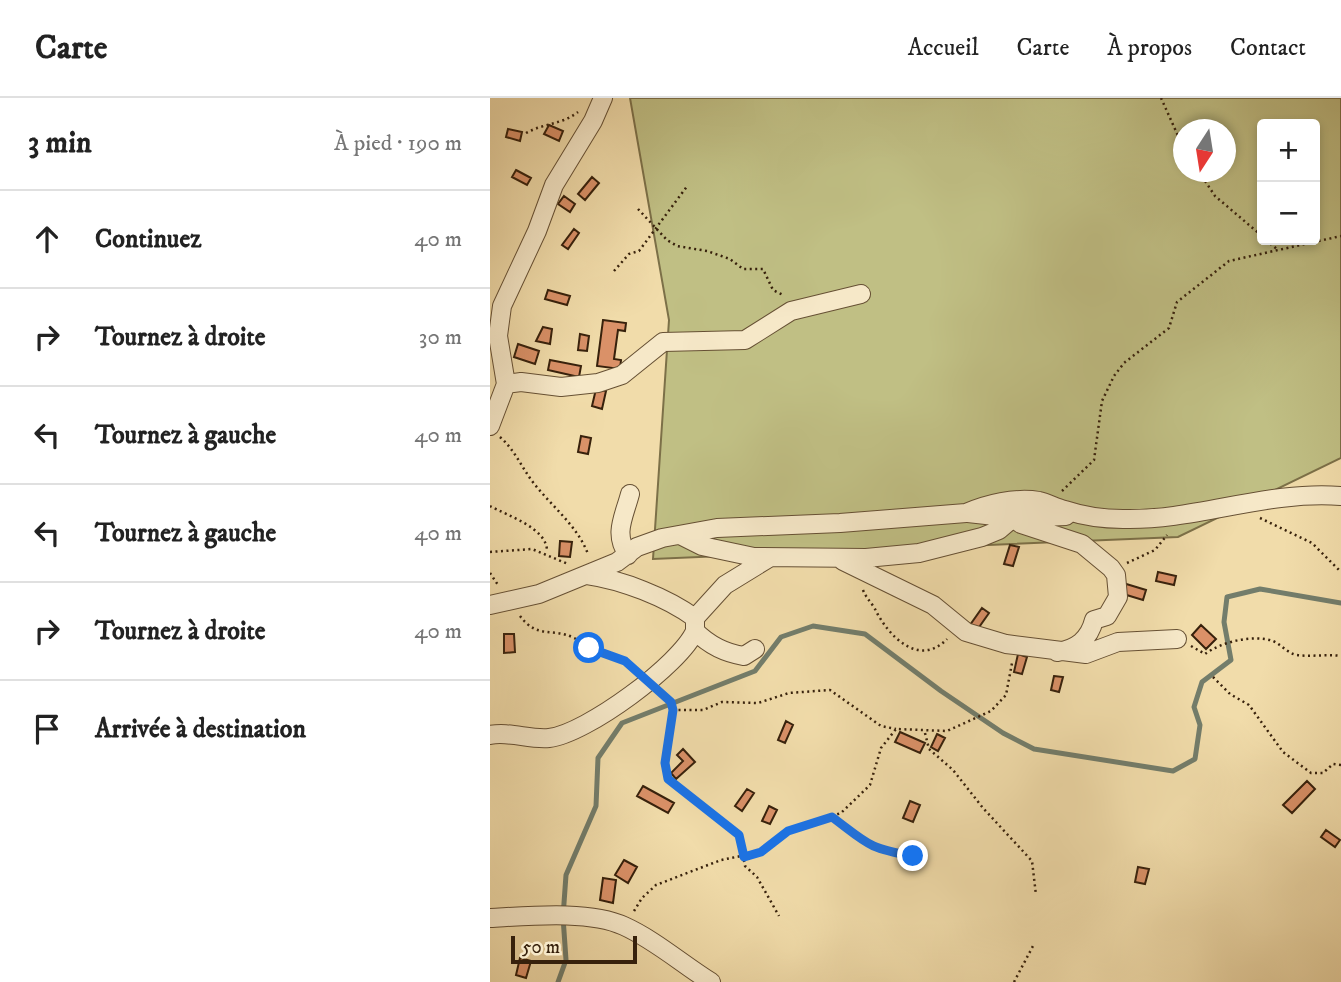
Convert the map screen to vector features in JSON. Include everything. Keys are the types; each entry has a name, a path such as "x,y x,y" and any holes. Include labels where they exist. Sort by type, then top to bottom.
{"street":[{"path":"495,431 506,384 494,335 502,306 537,231 554,185 593,121 603,98"},
{"path":"506,384 521,382 561,387 598,383 622,375 663,342 745,340 791,311 861,294"},
{"path":"628,555 619,542 619,532 630,494"},
{"path":"490,605 509,603 591,572 628,555 646,543 717,528 840,523 966,513 1013,518 1125,519 1312,494 1341,496"},
{"path":"966,513 1001,503 1040,501 1094,517"},
{"path":"680,535 702,546 754,557 775,555 866,558 919,553 965,539 982,537 999,530 1013,518"},
{"path":"1013,518 1021,524 1082,544 1116,575 1118,597 1107,616 1094,621 1091,632 1073,650 1056,652"},
{"path":"490,735 551,738 617,707 680,654 695,625 725,585 775,555"},
{"path":"833,557 933,605 966,632 1015,646 1086,654 1118,642 1177,639"},
{"path":"591,572 616,579 676,604 705,641 729,654 744,656 755,649"},
{"path":"490,918 563,917 624,926 711,982"}],"path":[{"path":"1161,98 1173,125"},
{"path":"526,133 548,123 564,122 581,107"},
{"path":"1206,182 1215,196 1257,232"},
{"path":"614,271 629,254 639,251 647,235 656,229 688,185"},
{"path":"638,209 656,229 677,246 707,251 730,259 743,269 763,269 773,290 783,294 791,311"},
{"path":"1040,501 1068,487 1094,460 1102,401 1114,376 1124,363 1169,327 1177,302 1228,261 1341,236"},
{"path":"1272,245 1278,250"},
{"path":"495,431 510,446 534,484 582,538 591,572"},
{"path":"490,506 539,532 547,544 547,553"},
{"path":"1233,506 1312,543 1341,572"},
{"path":"1111,568 1155,550 1172,523 1171,514"},
{"path":"490,552 516,548 547,553 591,572"},
{"path":"859,568 859,581 866,599 873,605 882,626 906,646 923,652 933,651 946,641 955,624"},
{"path":"509,603 527,626 541,632 572,636 589,648 625,661 671,702 673,710 665,763 668,779 739,835 746,866 757,877 779,915"},
{"path":"1177,639 1205,654 1222,642 1239,643 1252,638 1273,642 1290,654 1341,656"},
{"path":"673,710 703,710 722,702 758,703 789,693 820,689 830,690 881,726 924,732 947,731 991,711 1006,695 1015,646"},
{"path":"1213,677 1230,694 1249,705 1283,752 1303,769 1311,773 1323,773 1333,764 1341,765"},
{"path":"624,926 642,898 656,886 721,860 761,852 788,831 841,813 870,785 881,748 896,729"},
{"path":"924,732 929,749 953,770 1032,862 1036,895"},
{"path":"832,817 849,833 875,849 913,856"},
{"path":"1014,982 1032,946"}],"shaded area":[{"path":"630,98 1341,98 1341,458 1178,537 653,559 669,320"}],"building":[{"path":"549,125 563,131 559,141 544,134"},
{"path":"508,129 522,132 520,141 506,137"},
{"path":"516,170 531,178 527,185 512,177"},
{"path":"592,177 599,183 585,200 578,194"},
{"path":"564,196 575,204 570,212 558,204"},
{"path":"574,229 579,233 568,249 562,245"},
{"path":"548,290 570,296 567,305 545,299"},
{"path":"603,320 626,323 625,331 618,330 614,359 621,360 620,369 597,366"},
{"path":"543,327 552,329 550,344 536,341"},
{"path":"580,334 589,336 587,351 578,350"},
{"path":"518,344 539,351 535,364 514,357"},
{"path":"550,360 581,366 579,377 548,370"},
{"path":"596,389 606,391 602,409 592,406"},
{"path":"581,436 591,438 588,454 578,452"},
{"path":"560,541 572,542 570,557 559,556"},
{"path":"1010,545 1019,547 1013,566 1004,564"},
{"path":"1158,572 1176,576 1174,585 1156,581"},
{"path":"1123,583 1146,590 1143,600 1120,593"},
{"path":"982,608 989,613 977,630 970,625"},
{"path":"1201,625 1216,639 1206,649 1192,635"},
{"path":"504,634 514,634 515,652 504,653"},
{"path":"1018,654 1027,657 1022,674 1014,672"},
{"path":"1054,676 1063,677 1059,692 1051,690"},
{"path":"786,721 793,725 785,743 778,740"},
{"path":"900,732 925,743 920,753 895,742"},
{"path":"937,734 945,738 938,751 931,747"},
{"path":"683,749 695,762 676,779 671,773 683,761 677,755"},
{"path":"1307,781 1315,789 1292,813 1283,805"},
{"path":"643,786 674,803 668,813 637,796"},
{"path":"747,789 754,793 742,811 735,806"},
{"path":"910,801 920,805 913,822 903,818"},
{"path":"769,806 777,810 770,824 762,821"},
{"path":"1326,830 1340,840 1335,847 1321,837"},
{"path":"624,860 637,867 628,883 615,875"},
{"path":"1138,867 1149,869 1145,884 1135,882"},
{"path":"603,878 616,880 613,903 600,900"},
{"path":"520,958 531,961 526,978 516,975"}],"waterway":[{"path":"558,982 566,960 563,917 566,875 596,806 598,758 622,723 755,671 781,637 813,626 865,634 941,691 1003,733 1034,749 1173,771 1195,759 1200,725 1194,707 1202,682 1231,660 1224,622 1227,597 1260,589 1341,603"}],"route":[{"path":"589,648 625,661 671,702 673,710 665,763 668,779 739,835 744,857 761,852 788,831 832,817 849,833 875,849 913,856"}]}
